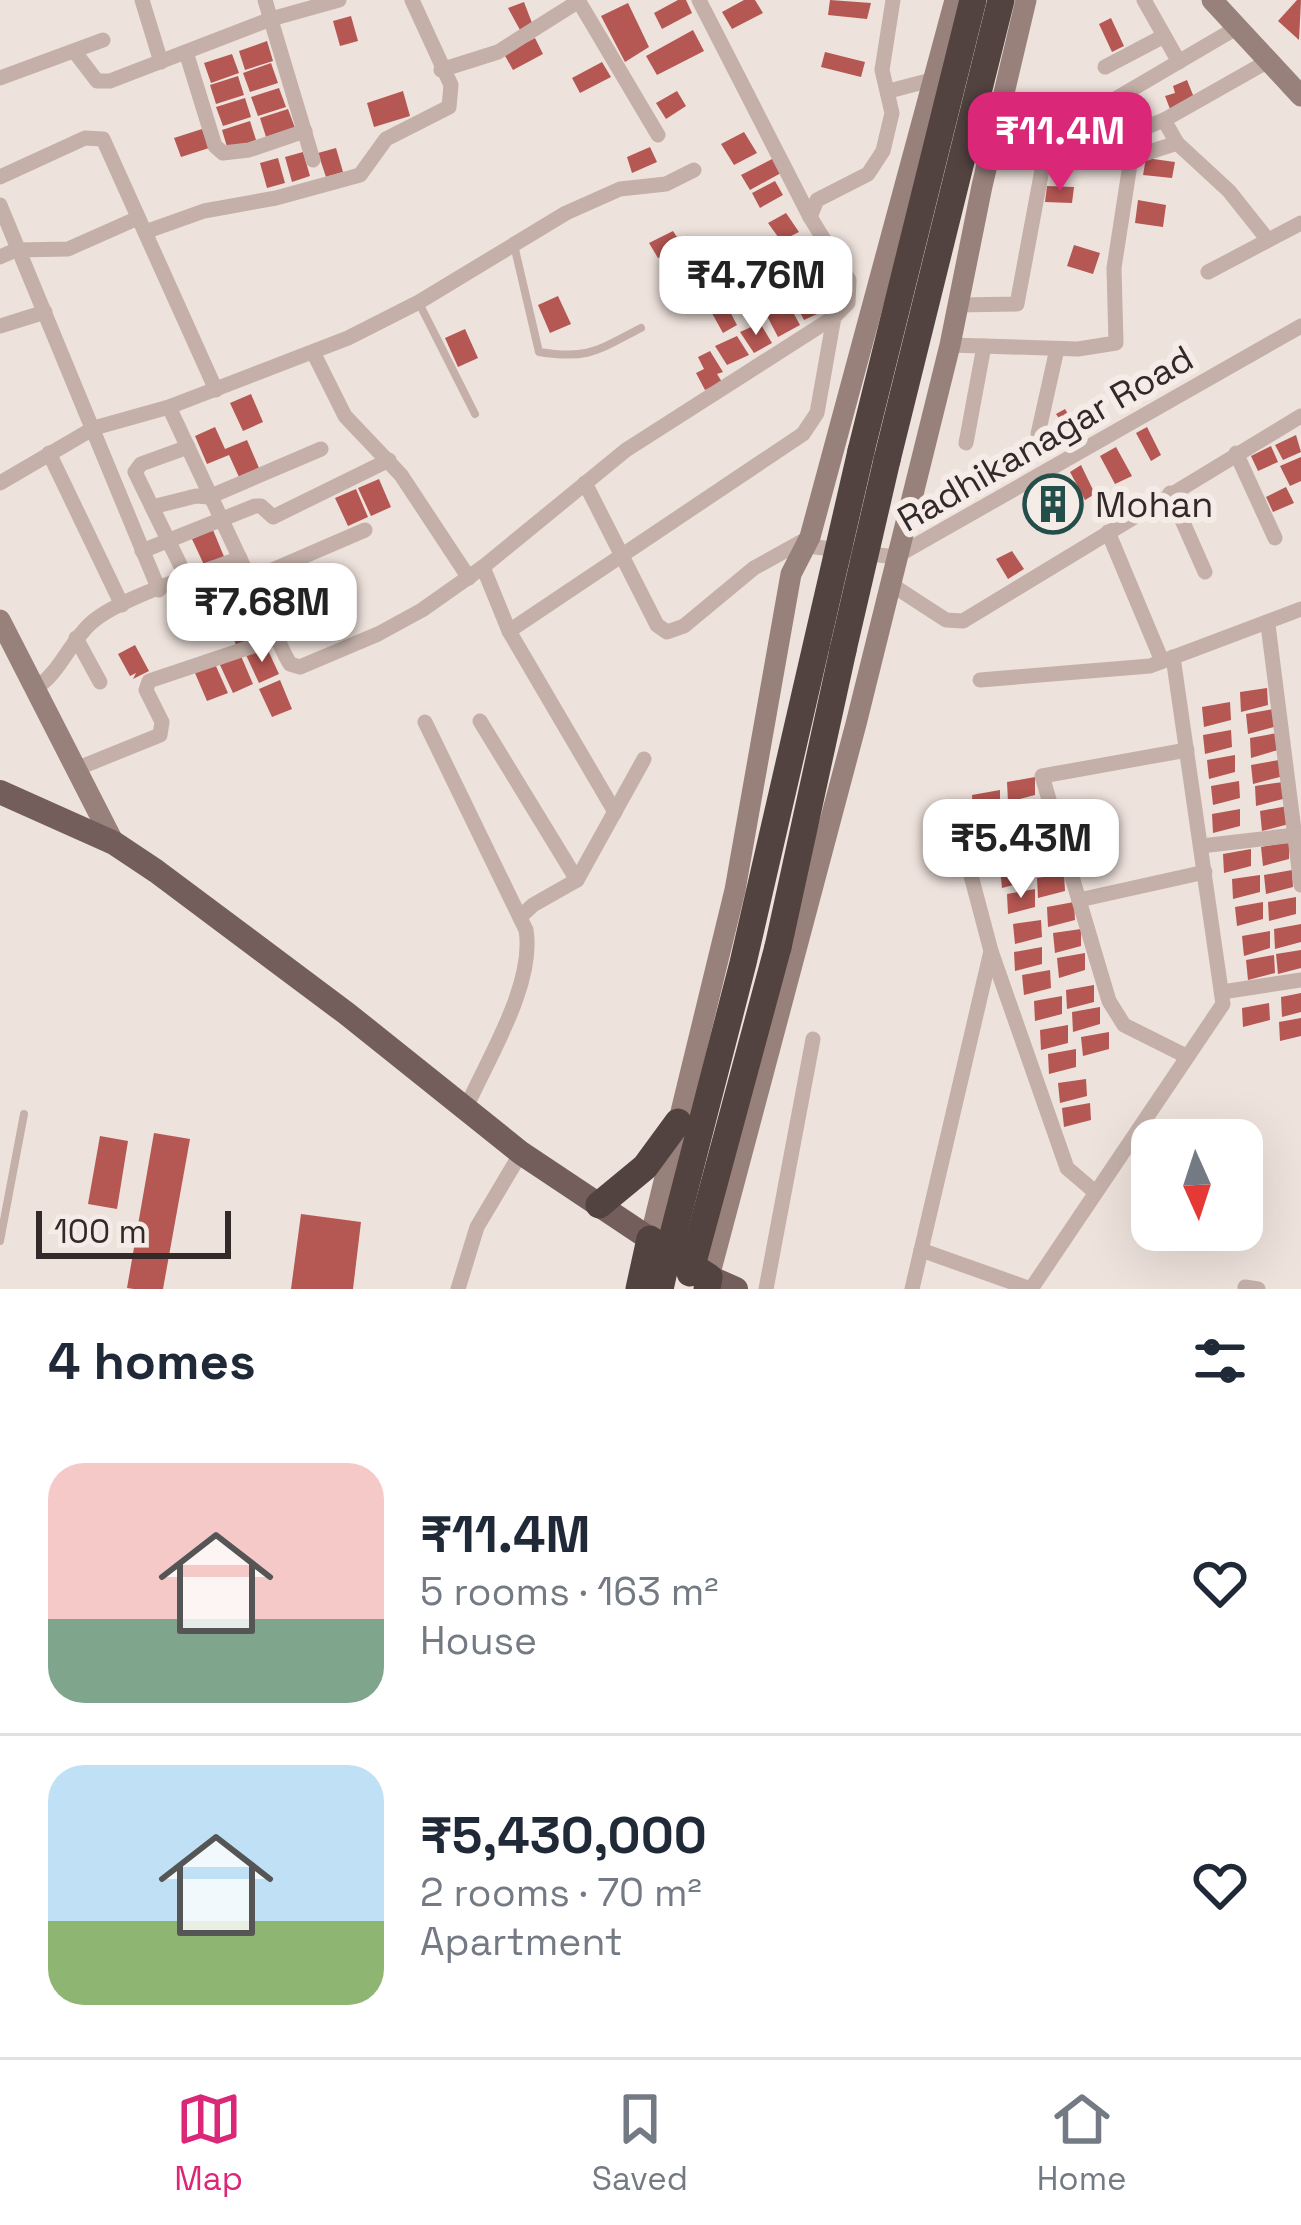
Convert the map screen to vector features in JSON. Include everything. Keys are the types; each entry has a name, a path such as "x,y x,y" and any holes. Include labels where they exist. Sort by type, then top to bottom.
{"highway":[{"path":"660,1289 749,941 861,451 973,0"},
{"path":"639,1289 650,1239 701,1285 882,481 1001,0"},
{"path":"599,1205 645,1168 677,1122"}],"main road":[{"path":"0,792 114,843 243,934 521,1153 650,1239 735,890 791,574 809,541 955,0"},
{"path":"736,1289 701,1285 856,724 950,345 1026,0"},
{"path":"1212,0 1301,96"},
{"path":"0,620 114,843"}],"street":[{"path":"142,0 161,62"},
{"path":"265,0 314,160"},
{"path":"74,51 101,82 271,19 339,0"},
{"path":"8,253 68,249 142,225 361,175 386,139 449,106 451,86 412,0"},
{"path":"441,70 498,52 578,0 658,135"},
{"path":"170,407 208,497 290,664 309,664 393,626 476,572 626,450 834,317 848,303 849,280 810,217 699,0"},
{"path":"810,217 824,195 855,182 878,163 892,113 883,58 892,0"},
{"path":"1144,0 1179,62"},
{"path":"1062,118 1117,98 1238,27"},
{"path":"1105,67 1165,36"},
{"path":"0,78 103,40"},
{"path":"185,52 215,146 223,153 249,150 305,131"},
{"path":"991,146 1024,159 1044,159 1112,141 1164,120 1270,60"},
{"path":"889,91 935,79"},
{"path":"1164,120 1177,143 1229,191 1268,240"},
{"path":"0,177 86,138 100,137 217,390"},
{"path":"1112,141 1131,158"},
{"path":"1131,158 1177,143"},
{"path":"950,345 1057,349 1116,344 1114,268 1131,158"},
{"path":"957,305 1017,304 1044,159"},
{"path":"0,483 94,428 217,390 313,352 418,302 566,213 620,189 665,184 694,170"},
{"path":"0,205 8,253 45,313 159,590"},
{"path":"1208,272 1301,223"},
{"path":"0,326 45,313"},
{"path":"508,632 803,434 817,412 834,317"},
{"name":"Radhikanagar Road","path":"809,541 895,557 1301,326"},
{"path":"966,443 984,346"},
{"path":"1038,434 1057,349"},
{"path":"313,352 345,416 388,460 476,572 615,812"},
{"path":"889,583 946,620 963,621 1297,418 1301,438"},
{"path":"187,579 136,468 188,447"},
{"path":"152,507 208,497 321,449"},
{"path":"49,453 122,605"},
{"path":"1236,453 1275,538"},
{"path":"142,551 255,506 273,518 388,460"},
{"path":"586,483 658,625 667,632 674,632 754,568 809,541"},
{"path":"1170,494 1205,572"},
{"path":"249,580 365,530"},
{"path":"921,1250 1031,1289 1223,1004 1187,750 1168,659 1108,532"},
{"path":"36,688 58,669 94,619 241,558"},
{"path":"980,680 1066,675 1168,659 1301,609"},
{"path":"1268,625 1301,885"},
{"path":"76,638 100,682"},
{"path":"76,769 160,735 162,722 146,690 149,681 278,638"},
{"path":"480,721 577,880"},
{"path":"424,722 520,917 530,951 466,1108"},
{"path":"1281,731 1301,723"},
{"path":"1186,1056 1124,1025 1109,1001 1042,776 1187,750"},
{"path":"520,917 577,880 644,759"},
{"path":"1201,846 1294,835"},
{"path":"965,853 991,951 1067,1168 1095,1192"},
{"path":"1079,900 1204,872"},
{"path":"912,1289 991,951"},
{"path":"1222,992 1301,980"},
{"path":"766,1289 813,1039"},
{"path":"458,1289 477,1227 521,1153"}],"lane":[{"path":"514,245 539,352 579,357 641,328"},
{"path":"418,302 475,414"},
{"path":"0,1241 25,1114"}],"building":[{"path":"686,0 692,13 662,29 654,13"},
{"path":"744,0 755,0 763,13 732,29 722,12"},
{"path":"830,0 871,3 867,19 828,15"},
{"path":"1301,0 1299,40 1278,21"},
{"path":"524,2 532,23 520,30 508,8"},
{"path":"628,3 649,47 625,62 601,16"},
{"path":"351,16 358,41 340,46 333,21"},
{"path":"1111,18 1124,46 1112,52 1099,24"},
{"path":"693,30 704,51 657,75 646,56"},
{"path":"535,38 543,54 513,70 504,54"},
{"path":"267,41 273,61 245,70 239,51"},
{"path":"825,52 865,62 861,77 821,67"},
{"path":"232,54 239,73 211,83 204,63"},
{"path":"602,62 611,77 580,93 572,78"},
{"path":"271,63 278,83 250,92 243,73"},
{"path":"238,76 244,95 216,104 210,85"},
{"path":"1187,80 1195,100 1170,109 1165,96"},
{"path":"279,88 286,107 258,116 251,97"},
{"path":"403,91 410,116 374,127 367,103"},
{"path":"677,91 686,106 666,119 656,103"},
{"path":"245,98 251,117 223,126 216,107"},
{"path":"1137,99 1146,120 1128,127 1120,106"},
{"path":"288,109 295,128 266,137 260,118"},
{"path":"250,121 256,140 228,150 222,130"},
{"path":"202,129 209,148 181,157 174,138"},
{"path":"744,132 757,153 734,165 721,144"},
{"path":"650,147 657,162 632,173 627,157"},
{"path":"336,148 343,172 326,177 318,153"},
{"path":"303,152 310,176 292,182 285,157"},
{"path":"278,158 285,183 267,188 260,163"},
{"path":"774,158 781,173 750,190 741,175"},
{"path":"1146,158 1175,162 1172,178 1143,175"},
{"path":"775,181 783,195 760,208 752,193"},
{"path":"1047,186 1074,187 1072,203 1045,202"},
{"path":"1138,200 1166,205 1163,227 1135,223"},
{"path":"786,213 799,232 781,241 768,223"},
{"path":"673,231 682,245 658,258 649,243"},
{"path":"803,240 813,259 782,276 772,257"},
{"path":"1074,245 1100,253 1093,274 1067,266"},
{"path":"823,266 828,276 792,294 786,284"},
{"path":"830,278 835,288 800,306 795,297"},
{"path":"718,289 737,325 723,333 703,297"},
{"path":"838,293 843,302 804,320 799,310"},
{"path":"558,296 571,324 550,333 538,305"},
{"path":"789,305 800,325 778,337 767,316"},
{"path":"760,323 772,343 754,353 740,332"},
{"path":"465,329 478,358 458,367 445,338"},
{"path":"737,336 749,355 727,365 715,346"},
{"path":"710,351 723,372 717,374 722,382 705,390 696,373 704,369 698,357"},
{"path":"251,394 263,422 243,431 230,403"},
{"path":"1065,409 1075,426 1083,422 1088,431 1073,439 1056,414"},
{"path":"215,427 225,449 247,440 259,468 239,477 229,455 207,464 195,436"},
{"path":"1147,427 1161,455 1151,461 1136,433"},
{"path":"1296,435 1301,452 1283,460 1275,445"},
{"path":"1271,446 1278,462 1258,471 1251,456"},
{"path":"1116,447 1132,476 1115,484 1100,456"},
{"path":"1301,457 1301,481 1290,486 1280,466"},
{"path":"1081,465 1095,494 1085,500 1070,472"},
{"path":"379,479 391,507 371,516 358,488"},
{"name":"Mohan","path":"1052,486 1071,513 1054,523 1037,495"},
{"path":"1286,487 1294,503 1273,512 1266,497"},
{"path":"356,489 368,517 348,526 335,498"},
{"path":"213,530 225,559 205,567 192,539"},
{"path":"1012,551 1024,569 1008,579 996,559"},
{"path":"246,604 260,638 237,647 223,614"},
{"path":"135,645 149,671 133,679 136,673 130,676 118,654"},
{"path":"266,646 279,674 259,683 246,655"},
{"path":"241,656 253,684 233,693 220,665"},
{"path":"215,664 228,693 207,701 195,673"},
{"path":"280,680 292,709 272,717 259,689"},
{"path":"1267,688 1268,705 1241,712 1240,692"},
{"path":"1230,702 1231,720 1204,727 1202,707"},
{"path":"1274,709 1274,727 1248,734 1246,714"},
{"path":"1231,730 1232,747 1205,754 1203,735"},
{"path":"1277,733 1278,750 1251,758 1250,738"},
{"path":"1235,755 1235,772 1209,779 1207,760"},
{"path":"1279,760 1280,777 1253,784 1251,765"},
{"path":"1035,777 1035,795 1008,802 1007,782"},
{"path":"1239,781 1240,798 1213,805 1211,786"},
{"path":"1283,782 1283,799 1256,806 1255,786"},
{"path":"1000,790 1000,807 973,815 972,795"},
{"path":"1044,800 1044,818 1017,825 1016,805"},
{"path":"1288,806 1289,824 1262,831 1260,811"},
{"path":"1240,809 1240,826 1213,833 1212,814"},
{"path":"1009,817 1009,834 982,842 981,822"},
{"path":"1049,827 1051,845 1031,851 1029,831"},
{"path":"1018,841 1018,859 991,866 990,846"},
{"path":"1289,842 1289,859 1263,866 1261,847"},
{"path":"1251,849 1251,866 1224,873 1223,854"},
{"path":"1059,851 1059,868 1032,876 1031,856"},
{"path":"1028,864 1029,881 1002,888 1000,869"},
{"path":"1292,870 1293,887 1266,894 1264,875"},
{"path":"1064,874 1065,891 1038,898 1037,878"},
{"path":"1260,875 1260,892 1233,899 1232,879"},
{"path":"1035,889 1035,907 1008,914 1007,894"},
{"path":"1296,897 1296,914 1269,921 1268,902"},
{"path":"1074,902 1075,920 1048,927 1047,907"},
{"path":"1263,902 1263,919 1237,926 1235,907"},
{"path":"1041,920 1042,937 1015,944 1013,924"},
{"path":"1301,924 1301,942 1275,949 1274,929"},
{"path":"1081,929 1081,946 1055,953 1053,933"},
{"path":"1270,931 1270,948 1244,956 1242,936"},
{"path":"1042,947 1042,964 1015,971 1014,952"},
{"path":"1301,950 1301,968 1278,974 1276,954"},
{"path":"1085,953 1085,970 1059,978 1057,958"},
{"path":"1274,955 1275,973 1248,980 1246,960"},
{"path":"1050,970 1051,988 1024,995 1022,975"},
{"path":"1094,985 1094,1002 1067,1009 1066,990"},
{"path":"1301,993 1301,1012 1282,1017 1281,997"},
{"path":"1062,996 1062,1014 1035,1021 1034,1001"},
{"path":"1269,1003 1270,1020 1243,1027 1242,1008"},
{"path":"1100,1007 1100,1024 1073,1032 1072,1012"},
{"path":"1301,1018 1301,1036 1280,1041 1279,1022"},
{"path":"1068,1025 1068,1043 1041,1050 1040,1030"},
{"path":"1109,1032 1109,1049 1083,1056 1081,1037"},
{"path":"1076,1049 1076,1067 1049,1074 1048,1054"},
{"path":"1086,1079 1087,1096 1060,1103 1058,1083"},
{"path":"1090,1103 1091,1120 1064,1127 1062,1108"},
{"path":"154,1133 190,1139 163,1289 127,1288"},
{"path":"100,1136 128,1141 117,1209 88,1204"},
{"path":"301,1214 361,1222 353,1289 291,1289"}],"place":[{"name":"Mohan","path":"1053,504"}]}
